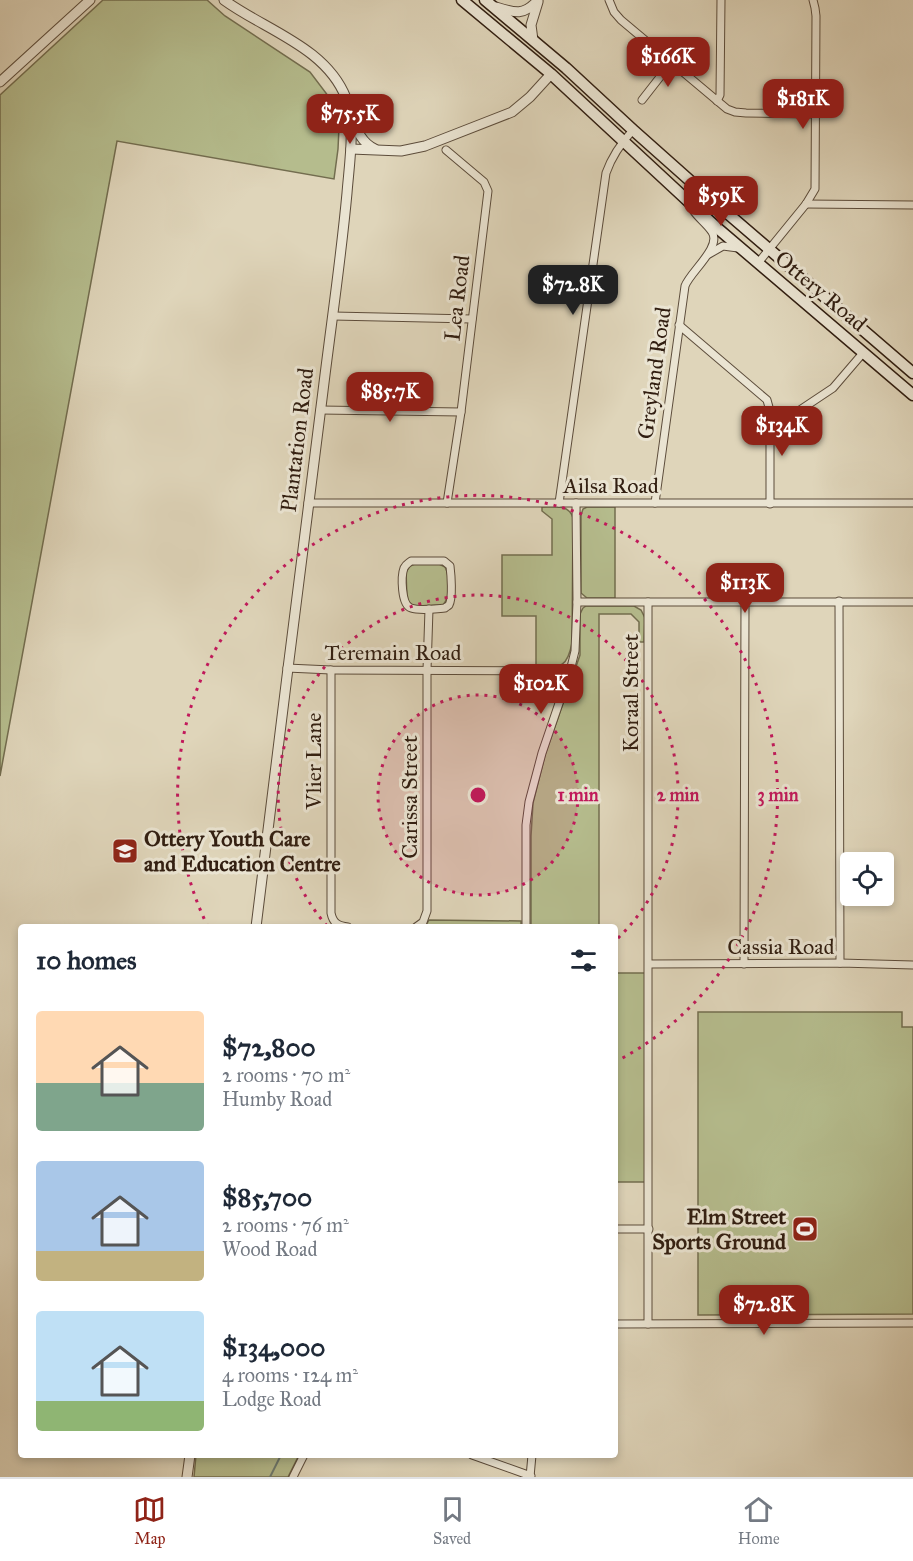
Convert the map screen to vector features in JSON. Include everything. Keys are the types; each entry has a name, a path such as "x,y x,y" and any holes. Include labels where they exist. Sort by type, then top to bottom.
{"main road":[{"name":"Ottery Road","path":"462,0 551,74 741,249 913,395"},
{"name":"Ottery Road","path":"489,3 913,373"}],"street":[{"path":"0,82 90,0"},
{"name":"Plantation Road","path":"224,0 300,46 317,60 337,81 350,109 351,149 344,228 256,924"},
{"name":"Plantation Road","path":"231,0 240,9"},
{"path":"489,3 516,12 525,11 539,0"},
{"path":"533,40 531,25 539,0"},
{"path":"609,0 614,12 621,20 727,109 735,112 815,114"},
{"path":"717,101 720,95 721,0"},
{"path":"758,263 806,204 814,189 816,16 813,0"},
{"path":"642,100 671,61"},
{"path":"351,149 401,151 425,146 504,116 520,107 551,74"},
{"path":"350,109 361,137 371,147 381,150"},
{"path":"559,503 606,172 623,141 633,130"},
{"name":"Lea Road","path":"446,150 484,182 488,191 461,412 447,503"},
{"path":"686,199 697,217 714,236 714,242 707,256"},
{"path":"806,204 913,205"},
{"path":"707,256 723,246 741,249"},
{"name":"Greyland Road","path":"656,503 686,283 707,256"},
{"path":"333,316 472,319"},
{"path":"679,325 763,397 768,404 770,411 770,504"},
{"path":"770,411 794,412 812,402 833,388 863,353"},
{"path":"320,410 461,412"},
{"name":"Ailsa Road","path":"308,503 913,503"},
{"path":"526,924 526,825 529,802 542,753 570,671 576,644 576,503"},
{"path":"411,561 442,561 450,566 449,604 445,608 429,609 411,609 405,604 404,571 406,565 411,561"},
{"path":"744,964 745,601"},
{"path":"839,601 840,963"},
{"path":"577,602 913,602"},
{"name":"Koraal Street","path":"648,602 648,1324"},
{"name":"Carissa Street","path":"420,924 427,911 429,609"},
{"name":"Teremain Road","path":"287,668 570,671"},
{"name":"Vlier Lane","path":"331,670 330,904 336,924"},
{"name":"Cassia Road","path":"649,964 913,965"},
{"path":"618,1228 649,1229"},
{"path":"618,1324 913,1323"},
{"path":"187,1477 189,1458"},
{"path":"293,1477 302,1458"},
{"path":"480,1458 531,1476 532,1458"}],"green space":[{"path":"103,0 207,0 225,16 310,72 329,97 339,127 338,149 334,179 117,141 0,776 0,95"},
{"path":"542,507 565,508 573,518 572,643 565,662 551,667 536,667 536,616 502,616 502,555 552,555 552,519 542,511"},
{"path":"615,507 615,598 587,598 581,593 581,515 583,509"},
{"path":"439,564 445,567 449,586 443,605 411,605 407,599 406,572 410,566"},
{"path":"586,606 634,606 641,610 645,618 644,642 639,642 639,622 631,614 599,614 599,924 531,924 533,803 545,755 580,655 580,614"},
{"path":"429,920 521,921 521,924 427,924"},
{"path":"618,973 645,973 645,1182 618,1182"},
{"name":"Elm Street Sports Ground","path":"698,1012 902,1012 902,1027 913,1027 913,1314 698,1315"},
{"path":"196,1458 298,1458 288,1477 194,1477"}],"waterway":[{"path":"270,1477 280,1458"}],"place":[{"name":"Ottery Youth Care and Education Centre","path":"125,851"},
{"name":"Elm Street Sports Ground","path":"805,1229"}]}
